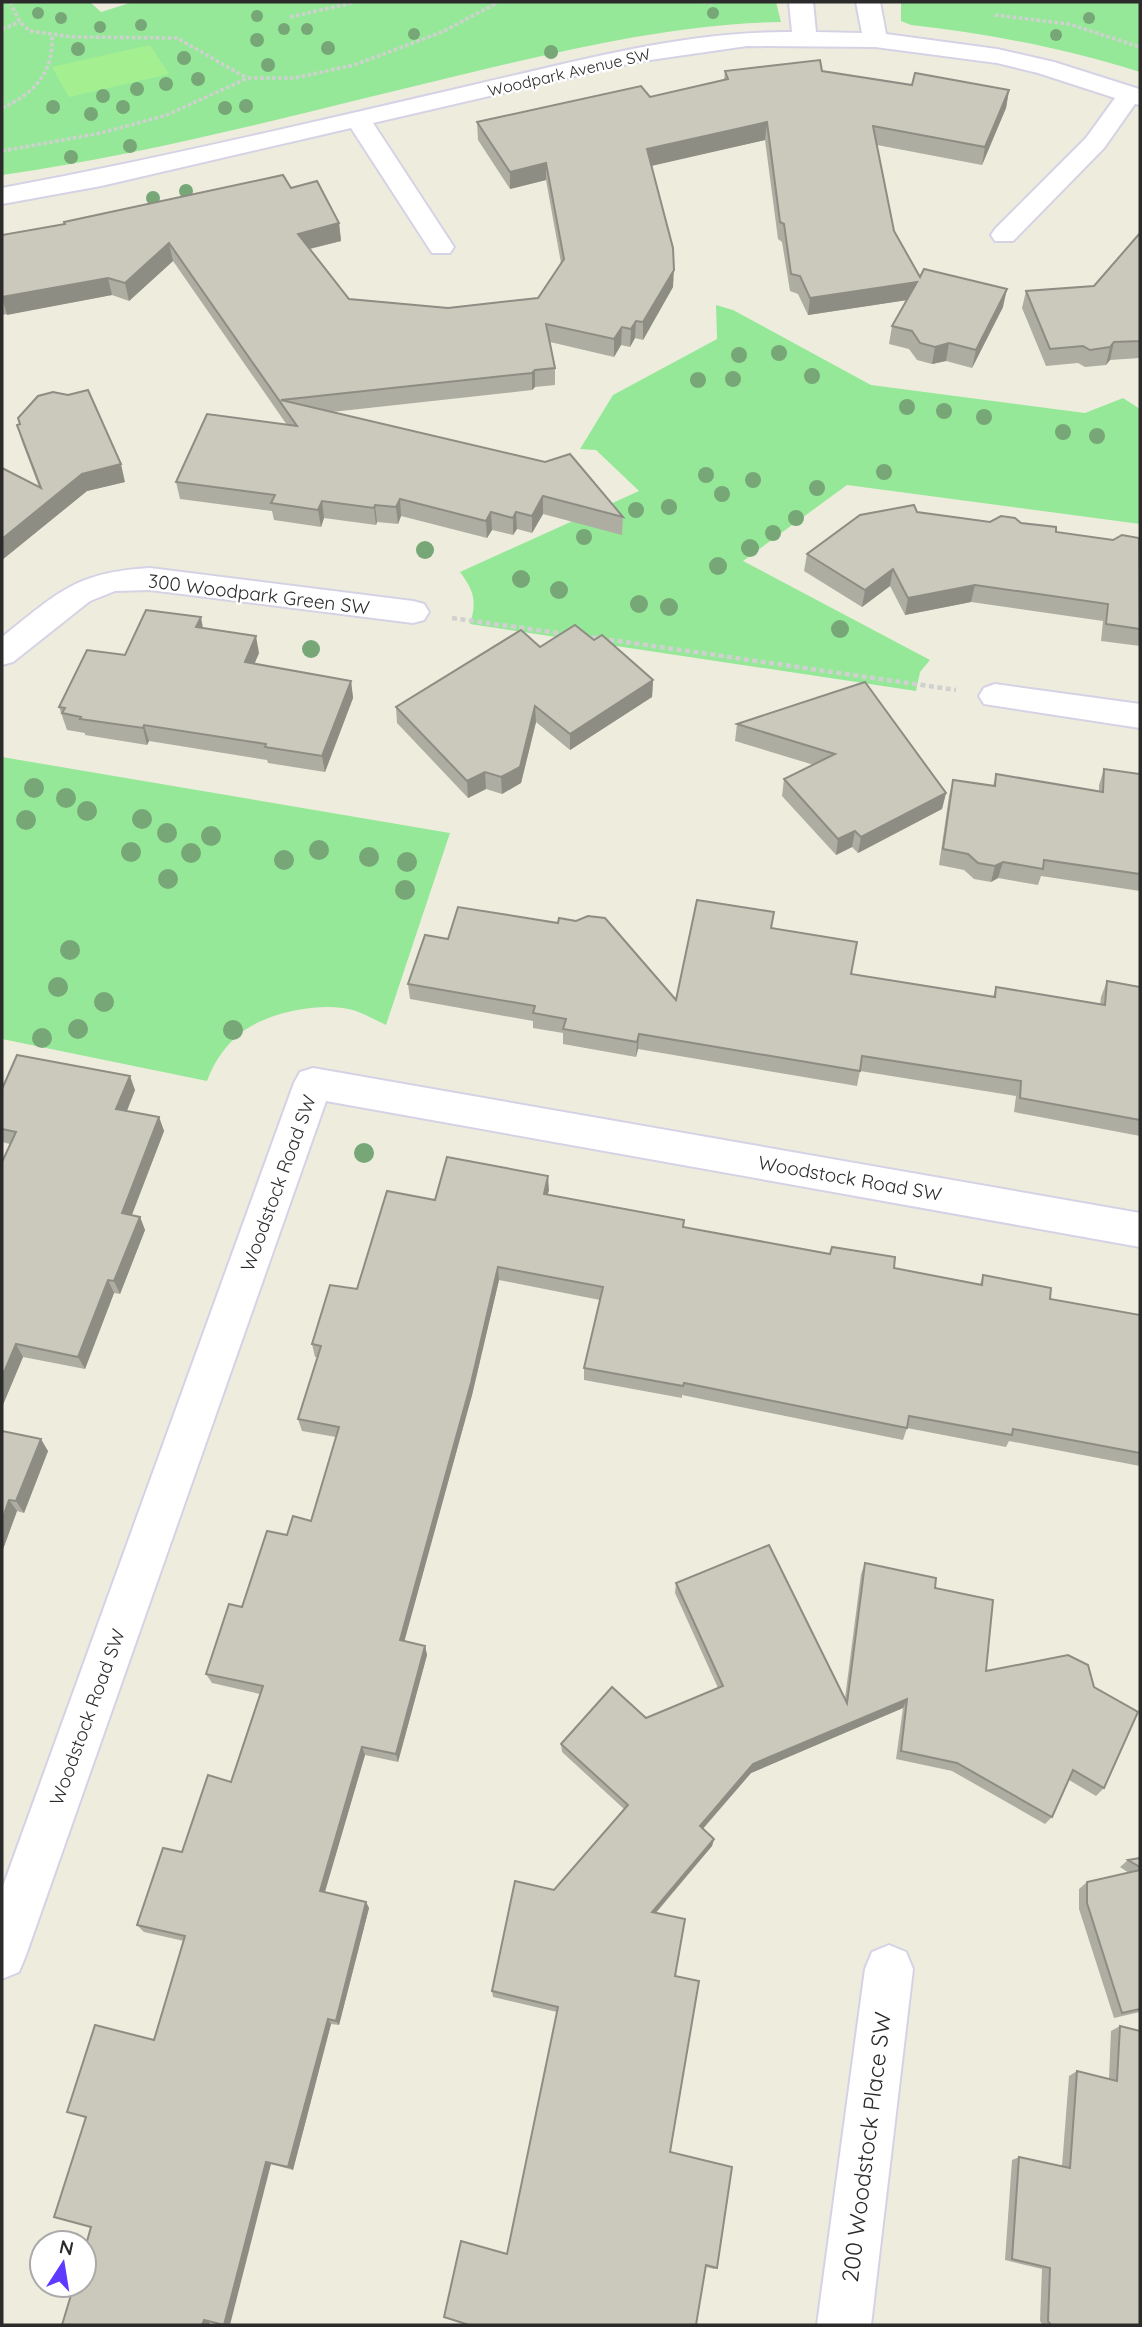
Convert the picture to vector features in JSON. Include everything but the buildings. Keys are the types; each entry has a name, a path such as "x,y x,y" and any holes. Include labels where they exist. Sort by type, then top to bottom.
{"street":[{"path":"801,2 804,37"},
{"path":"868,2 875,40"},
{"name":"Woodpark Avenue SW","path":"2,195 102,178 359,121 636,55 747,38 875,40 996,56 1045,67 1135,96"},
{"path":"1004,235 1094,143 1135,96"},
{"path":"359,121 441,247"},
{"name":"300 Woodpark Green SW","path":"2,654 79,593 112,581 150,579 413,612"},
{"path":"995,696 1140,716"},
{"name":"Woodstock Road SW","path":"2,1955 313,1083 1140,1230"},
{"name":"200 Woodstock Place SW","path":"844,2325 889,1969"}],"path":[{"path":"10,2 20,22 30,31 52,36 177,37 248,78"},
{"path":"290,17 356,2"},
{"path":"2,150 102,134 154,118 248,78 295,78 354,65 442,32 499,2"},
{"path":"2,29 20,22"},
{"path":"2,108 19,102 48,71 52,36"},
{"path":"413,612 566,634"},
{"path":"580,636 995,696"}],"green space":[{"path":"2,2 90,2 101,12 133,2 776,2 781,22 703,27 588,46 180,142 2,175"},
{"path":"901,2 1140,2 1140,72 1027,43 911,25 901,21"},
{"path":"150,45 169,74 69,97 52,67"},
{"path":"716,305 733,310 871,385 1085,413 1123,398 1140,409 1140,524 847,485 743,561 930,660 920,672 916,691 470,624 473,596 460,572 639,491 596,450 580,449 613,395 717,339"},
{"path":"2,757 450,833 386,1025 356,1011 342,1008 310,1008 277,1015 237,1036 219,1057 207,1081 2,1039"}]}
